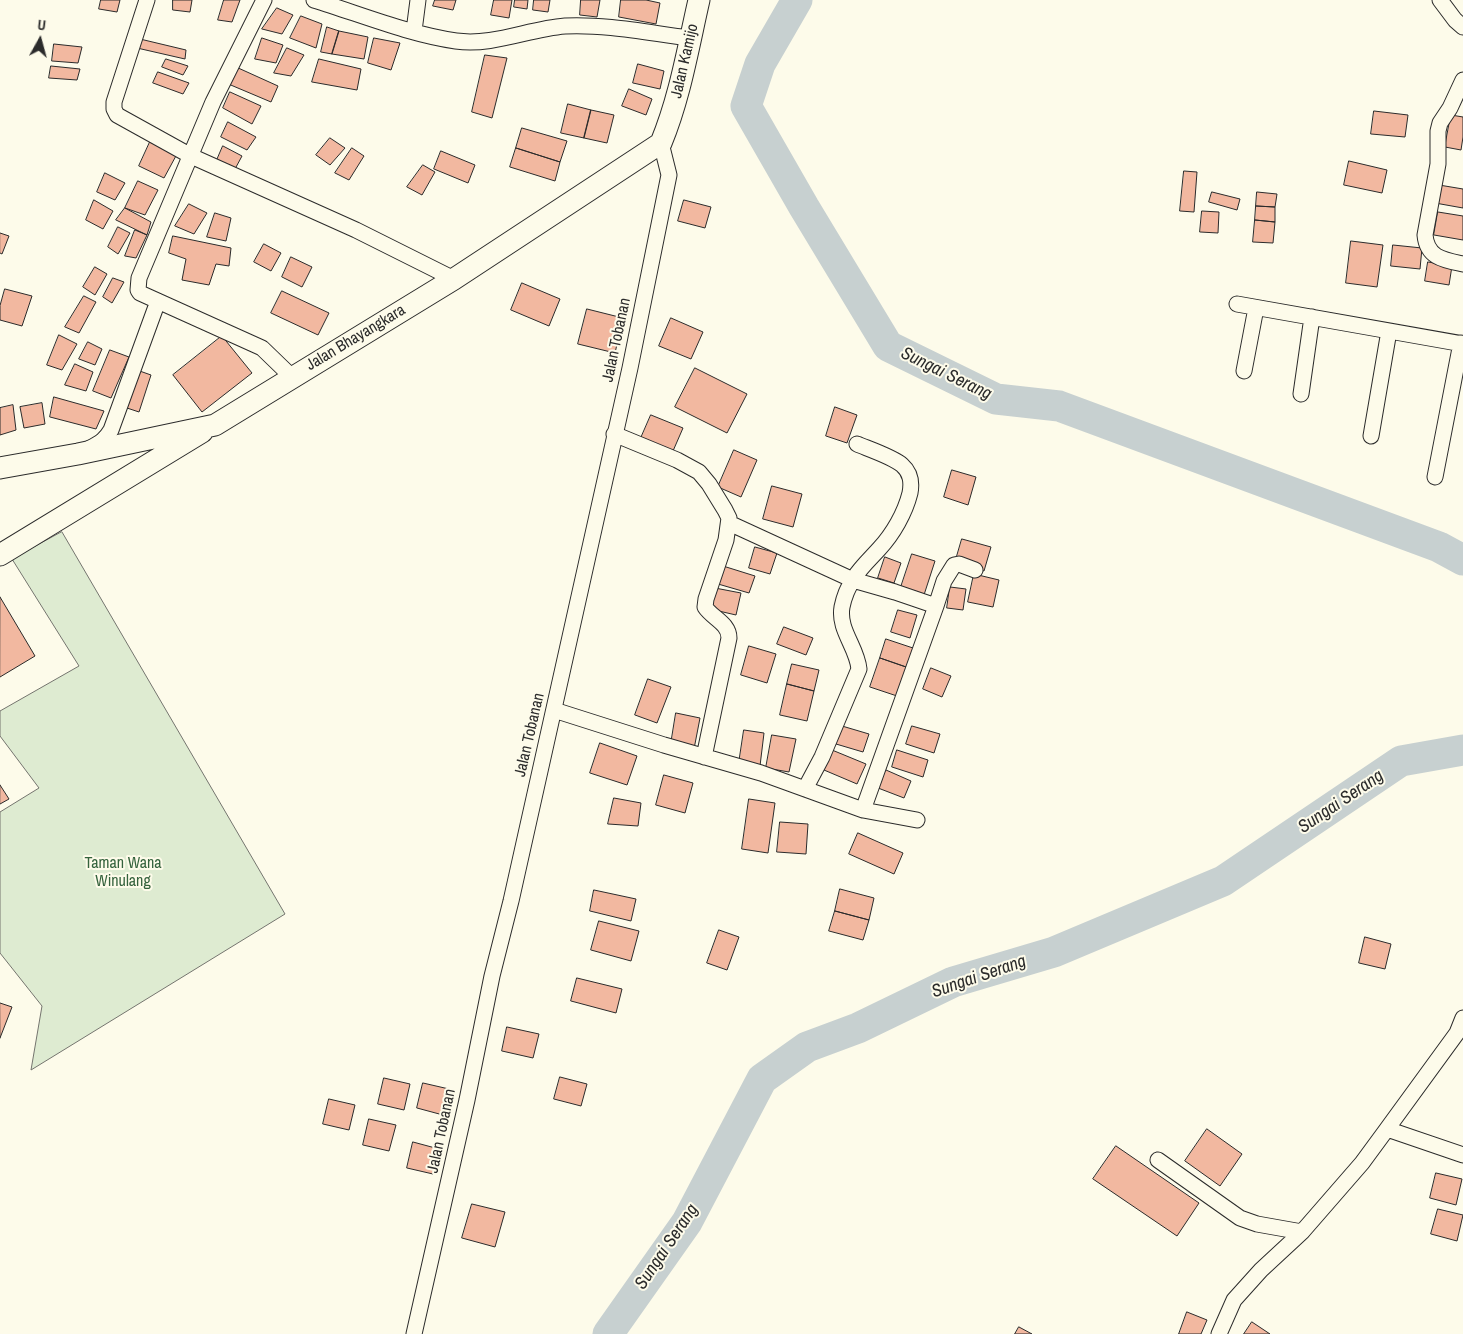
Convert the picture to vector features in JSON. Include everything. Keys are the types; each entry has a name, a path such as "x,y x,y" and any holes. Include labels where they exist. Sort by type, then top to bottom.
{"main road":[{"name":"Jalan Kamijo","path":"662,143 670,122 699,0"},
{"name":"Jalan Bhayangkara","path":"0,468 78,454 215,424 454,279 662,143"},
{"path":"0,555 215,424"}],"street":[{"path":"147,0 114,102 114,109 117,115 191,156 356,230 454,279"},
{"path":"264,0 213,102 139,278 138,290 140,293 262,348 292,377"},
{"path":"314,0 414,31 457,41 501,40 566,26 613,28 690,38"},
{"path":"414,31 418,0"},
{"path":"1440,0 1455,20 1463,27"},
{"path":"1463,80 1438,130 1438,164 1425,235 1426,244 1432,253 1441,259 1463,264"},
{"name":"Jalan Tobanan","path":"414,1334 467,1100 492,976 554,710 630,368 669,175 662,143"},
{"path":"78,454 100,443 111,430 158,301"},
{"path":"1237,304 1462,343 1436,477"},
{"path":"1244,371 1256,308"},
{"path":"1301,394 1312,318"},
{"path":"1371,436 1389,330"},
{"path":"614,434 677,460 699,472 709,484 729,518 726,540 705,606 726,627 729,632 729,638 704,757"},
{"path":"806,788 822,757 859,669 858,660 844,631 842,620 842,608 846,594 852,580 862,566 880,547 900,520 907,505 912,484 910,474 902,464 857,444"},
{"path":"729,523 852,580 936,606"},
{"path":"863,810 944,581 954,565 959,564 976,570"},
{"path":"554,710 806,788 863,810 917,820"},
{"path":"1219,1334 1234,1300 1261,1270 1302,1232 1362,1163 1460,1034 1463,1018"},
{"path":"1387,1129 1463,1155"},
{"path":"1158,1160 1240,1218 1257,1224 1302,1232"}],"green space":[{"name":"Taman Wana Winulang","path":"62,532 285,914 31,1070 42,1006 0,953 0,812 39,788 0,736 0,711 79,666 12,559"}],"building":[{"path":"101,0 120,0 117,12 99,9"},
{"path":"173,0 192,0 190,12 173,10"},
{"path":"224,0 240,0 232,22 218,20"},
{"path":"435,0 456,0 453,10 433,6"},
{"path":"494,0 512,0 509,18 491,15"},
{"path":"515,0 528,0 527,9 514,7"},
{"path":"534,0 550,0 548,12 533,10"},
{"path":"581,0 600,0 597,17 580,15"},
{"path":"621,0 646,0 660,3 656,24 619,17"},
{"path":"277,8 293,15 282,34 262,29"},
{"path":"301,16 322,24 316,48 290,38"},
{"path":"327,27 339,31 332,54 321,52"},
{"path":"339,31 368,37 364,59 332,54"},
{"path":"262,38 283,45 276,63 255,59"},
{"path":"374,38 400,43 391,70 368,63"},
{"path":"140,39 186,50 185,59 137,48"},
{"path":"54,44 82,47 78,63 52,61"},
{"path":"287,48 304,55 291,76 274,73"},
{"path":"485,55 507,58 492,118 472,112"},
{"path":"166,59 188,66 183,75 162,67"},
{"path":"319,59 361,69 357,90 312,82"},
{"path":"638,64 664,71 660,89 633,83"},
{"path":"51,66 80,69 77,80 49,78"},
{"path":"236,67 278,86 271,102 226,83"},
{"path":"158,72 189,83 183,94 153,83"},
{"path":"629,89 652,99 646,115 622,106"},
{"path":"230,92 261,106 252,124 223,108"},
{"path":"568,104 591,110 584,138 561,133"},
{"path":"591,110 614,115 607,143 584,138"},
{"path":"1374,111 1408,115 1405,137 1371,134"},
{"path":"1451,115 1463,117 1461,150 1445,147"},
{"path":"228,122 256,137 247,150 221,137"},
{"path":"522,128 567,141 560,162 516,148"},
{"path":"330,138 345,148 330,165 316,155"},
{"path":"150,142 177,154 164,178 139,166"},
{"path":"223,146 242,156 235,169 217,160"},
{"path":"352,148 364,156 349,180 335,173"},
{"path":"516,148 560,162 555,181 510,167"},
{"path":"441,151 475,165 468,183 434,169"},
{"path":"1349,161 1387,170 1382,193 1344,185"},
{"path":"423,165 435,172 422,195 407,187"},
{"path":"1184,171 1197,172 1194,212 1180,211"},
{"path":"105,173 125,183 115,200 97,192"},
{"path":"138,181 158,190 145,215 125,208"},
{"path":"1439,185 1463,189 1463,208 1435,203"},
{"path":"1212,192 1240,199 1237,210 1209,202"},
{"path":"1257,192 1277,194 1275,207 1256,206"},
{"path":"94,200 113,211 103,229 86,220"},
{"path":"684,200 711,207 705,228 678,221"},
{"path":"189,204 207,213 194,234 175,226"},
{"path":"1256,206 1275,207 1275,222 1255,220"},
{"path":"125,208 151,222 147,235 116,220"},
{"path":"1202,211 1219,212 1218,233 1200,232"},
{"path":"1438,212 1463,216 1463,240 1434,235"},
{"path":"215,213 231,218 226,241 207,237"},
{"path":"1255,220 1275,222 1273,243 1253,242"},
{"path":"118,227 130,233 118,254 108,247"},
{"path":"135,230 147,235 136,258 125,256"},
{"path":"0,233 9,236 2,254 0,253"},
{"path":"173,236 231,248 229,266 216,264 209,285 182,280 186,259 169,253"},
{"path":"1351,241 1383,245 1377,287 1346,283"},
{"path":"264,244 281,253 271,271 254,262"},
{"path":"1393,245 1422,248 1420,269 1391,266"},
{"path":"291,257 312,267 302,287 282,277"},
{"path":"1428,262 1452,266 1449,285 1425,281"},
{"path":"95,267 107,274 95,295 83,287"},
{"path":"113,278 124,282 112,303 103,297"},
{"path":"522,283 560,299 549,326 511,310"},
{"path":"5,289 32,296 22,326 0,320 0,306"},
{"path":"282,291 329,313 318,335 271,313"},
{"path":"84,296 96,302 79,333 65,327"},
{"path":"587,309 623,318 615,353 578,344"},
{"path":"671,318 703,332 691,359 659,346"},
{"path":"59,335 77,344 62,370 47,365"},
{"path":"222,336 252,373 202,412 173,375"},
{"path":"88,342 102,349 95,365 79,359"},
{"path":"110,350 129,357 111,398 93,391"},
{"path":"75,364 93,372 86,391 65,385"},
{"path":"695,368 747,394 727,433 675,407"},
{"path":"134,369 151,375 139,412 121,406"},
{"path":"54,397 104,411 96,429 50,417"},
{"path":"42,403 45,424 24,428 20,407"},
{"path":"13,405 16,430 0,435 0,408"},
{"path":"835,407 857,415 847,443 826,436"},
{"path":"651,415 683,428 673,451 641,438"},
{"path":"734,450 757,460 741,497 718,487"},
{"path":"952,470 976,477 968,505 944,497"},
{"path":"772,486 802,494 793,527 763,519"},
{"path":"962,539 991,547 984,571 955,563"},
{"path":"755,547 777,553 770,574 749,568"},
{"path":"912,554 935,561 923,598 900,590"},
{"path":"885,557 901,563 894,583 878,578"},
{"path":"723,566 755,576 749,593 718,584"},
{"path":"974,574 999,580 993,607 968,602"},
{"path":"950,587 966,589 963,610 947,608"},
{"path":"715,588 741,593 736,615 710,609"},
{"path":"0,597 35,656 0,677"},
{"path":"898,610 917,615 910,638 891,632"},
{"path":"784,627 813,638 806,655 777,644"},
{"path":"886,639 916,649 909,668 880,658"},
{"path":"749,646 776,654 767,683 741,675"},
{"path":"880,658 909,668 900,697 870,687"},
{"path":"792,664 819,670 814,691 787,684"},
{"path":"931,668 951,676 942,697 923,689"},
{"path":"648,679 671,687 657,723 635,715"},
{"path":"787,684 814,691 807,721 780,715"},
{"path":"676,713 700,718 694,749 671,744"},
{"path":"842,726 869,734 863,752 836,744"},
{"path":"912,726 940,734 934,753 906,744"},
{"path":"744,730 764,733 760,766 739,763"},
{"path":"772,735 796,739 789,772 766,768"},
{"path":"600,743 637,756 627,785 590,773"},
{"path":"832,750 866,764 857,784 824,770"},
{"path":"897,750 928,760 923,777 892,767"},
{"path":"886,770 911,781 904,798 878,788"},
{"path":"664,775 693,783 685,813 656,805"},
{"path":"0,785 9,799 0,804"},
{"path":"614,798 641,803 638,826 608,824"},
{"path":"749,799 775,803 768,853 742,849"},
{"path":"780,822 808,824 806,854 777,852"},
{"path":"858,833 903,853 894,874 849,854"},
{"path":"840,889 874,898 869,920 835,911"},
{"path":"594,890 636,899 631,921 590,911"},
{"path":"835,911 869,920 863,940 829,931"},
{"path":"599,921 639,931 631,961 591,950"},
{"path":"719,930 739,937 727,970 707,963"},
{"path":"1365,937 1391,944 1385,969 1359,963"},
{"path":"577,978 622,989 616,1013 571,1001"},
{"path":"0,1003 12,1007 0,1038"},
{"path":"507,1027 539,1034 533,1058 502,1051"},
{"path":"560,1077 587,1084 581,1106 554,1099"},
{"path":"384,1078 410,1084 404,1110 378,1104"},
{"path":"423,1083 449,1089 443,1115 417,1108"},
{"path":"329,1099 355,1105 349,1130 323,1124"},
{"path":"369,1119 396,1125 389,1151 363,1145"},
{"path":"1207,1129 1242,1154 1220,1186 1185,1161"},
{"path":"413,1142 439,1149 433,1174 407,1168"},
{"path":"1116,1146 1199,1203 1177,1236 1093,1179"},
{"path":"1436,1173 1462,1179 1456,1205 1430,1198"},
{"path":"472,1204 505,1212 495,1247 462,1238"},
{"path":"1438,1209 1463,1215 1457,1241 1431,1234"},
{"path":"1187,1312 1207,1320 1201,1334 1179,1334"},
{"path":"1252,1322 1270,1334 1244,1334"},
{"path":"1019,1327 1032,1334 1015,1334"}],"waterway":[{"name":"Sungai Serang","path":"797,0 760,64 746,106 804,207 888,346 996,399 1059,406 1439,547 1463,560"},
{"name":"Sungai Serang","path":"608,1334 687,1222 762,1079 807,1047 858,1028 953,982 1054,952 1223,881 1401,761 1463,750"}]}
